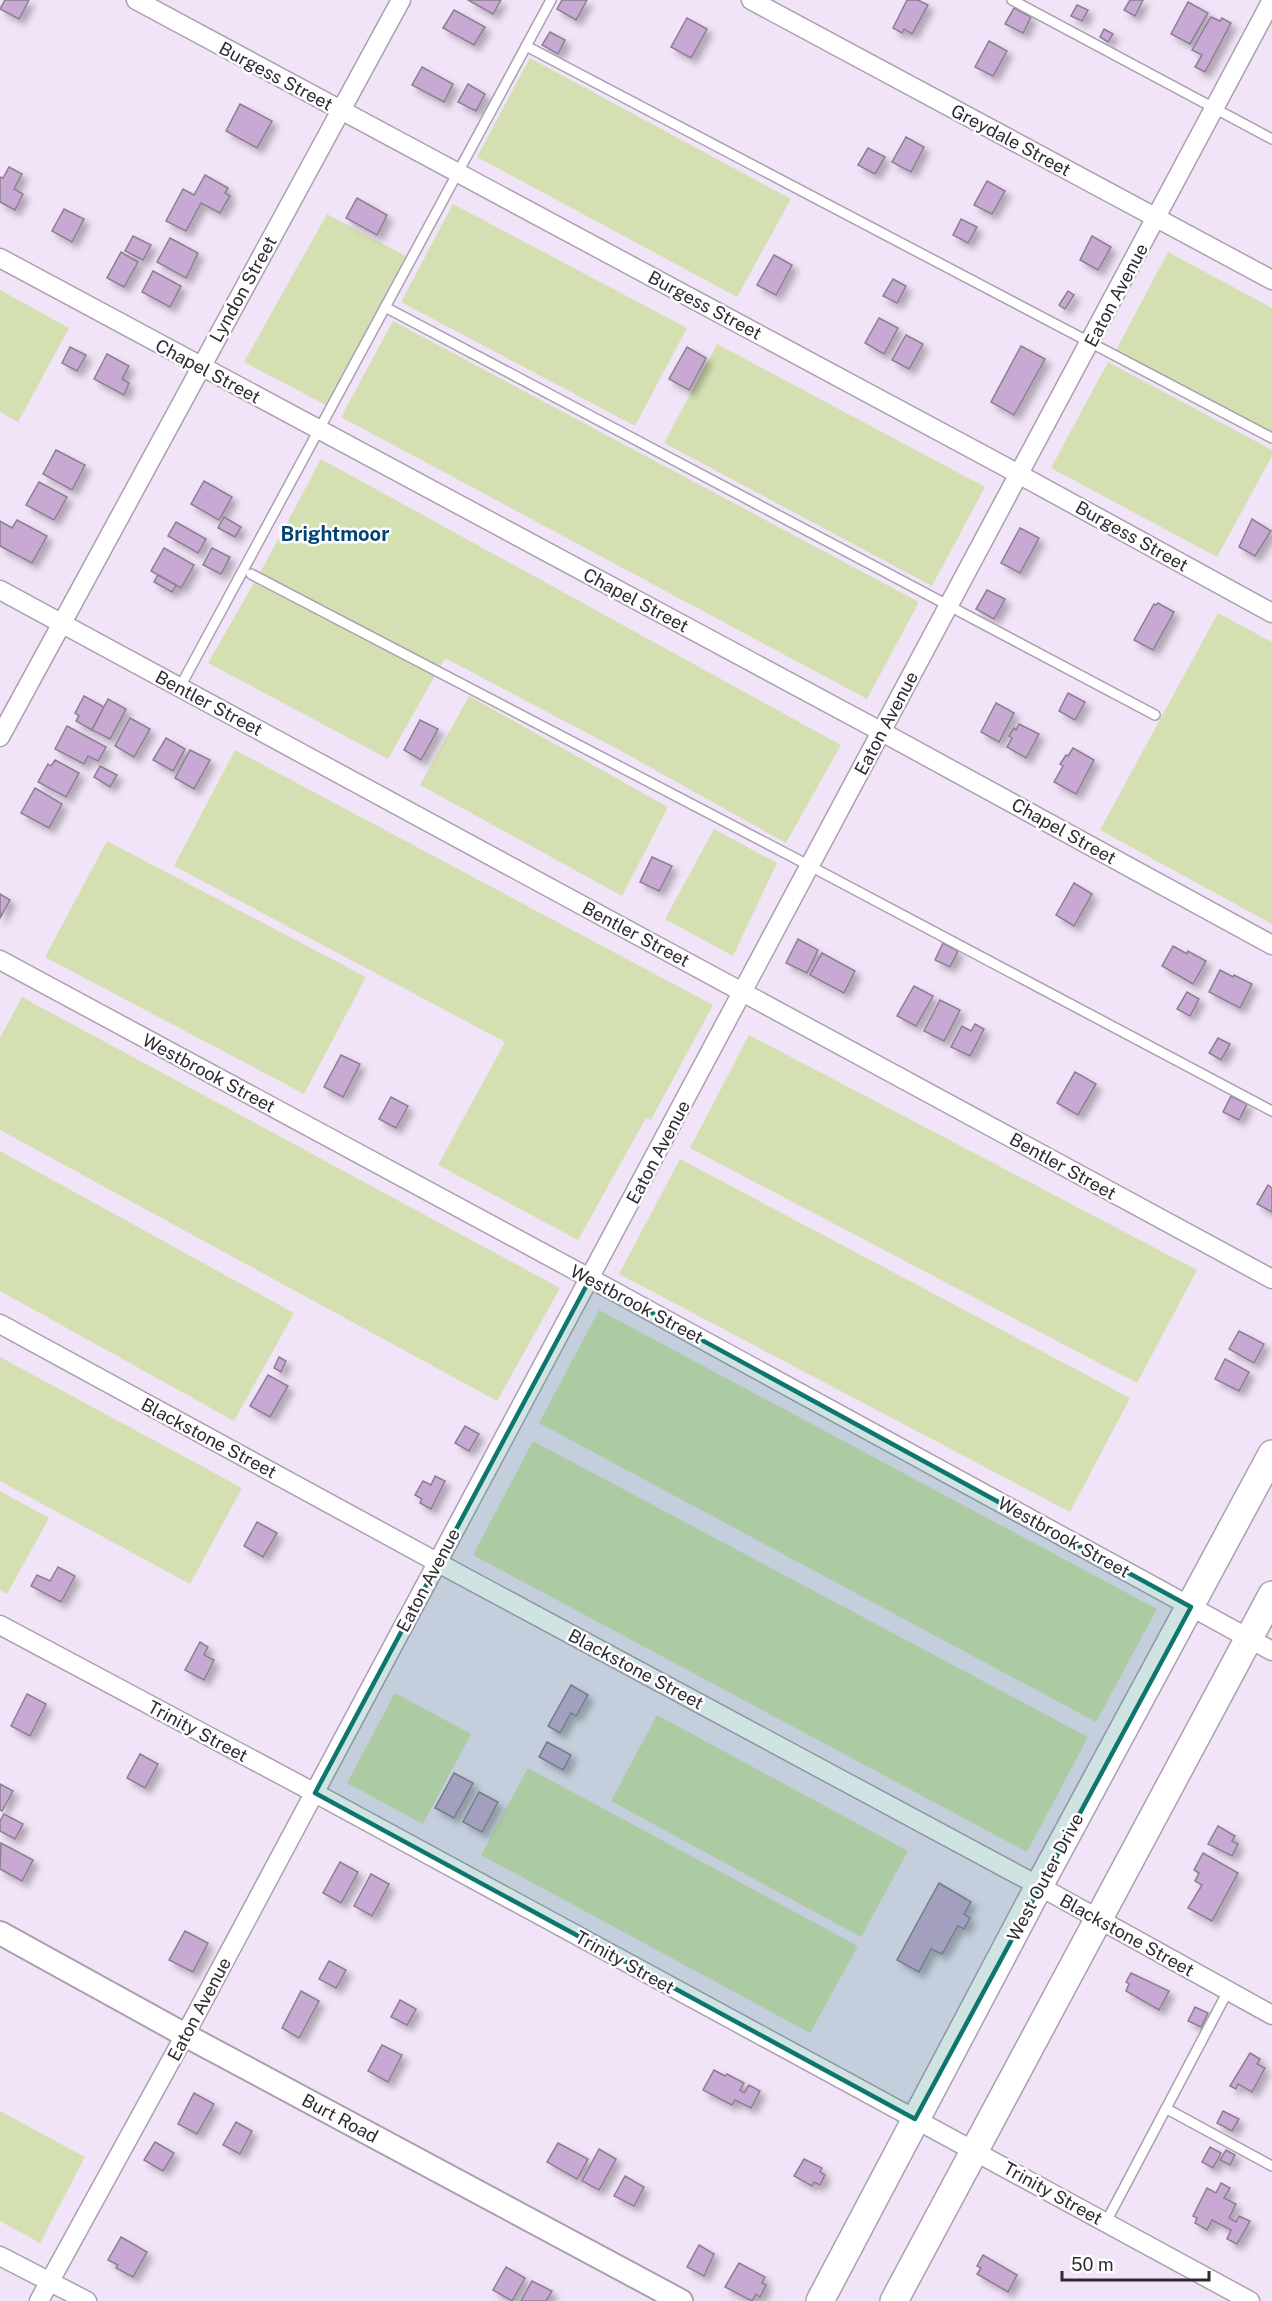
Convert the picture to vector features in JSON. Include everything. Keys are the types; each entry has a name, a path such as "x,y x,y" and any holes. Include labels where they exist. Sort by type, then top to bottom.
{"main road":[{"name":"West Outer Drive","path":"826,2297 915,2119 1272,1454"},
{"path":"894,2301 1098,1919 1260,1645 1272,1595"}],"street":[{"name":"Burgess Street","path":"136,0 1019,474 1272,613"},
{"name":"Lyndon Street","path":"0,736 401,0"},
{"name":"Greydale Street","path":"751,0 1272,280"},
{"name":"Eaton Avenue","path":"39,2301 315,1793 1272,0"},
{"name":"Chapel Street","path":"0,258 882,732 1272,945"},
{"name":"Bentler Street","path":"0,590 1272,1280"},
{"name":"Westbrook Street","path":"0,960 1260,1645"},
{"name":"Blackstone Street","path":"0,1324 1039,1886 1272,2015"},
{"name":"Trinity Street","path":"0,1625 315,1793 1250,2301"},
{"name":"Burt Road","path":"0,1933 668,2298"},
{"path":"0,2256 87,2301"}],"lane":[{"path":"180,687 551,0"},
{"path":"1012,0 1272,139"},
{"path":"526,46 1272,438"},
{"path":"385,307 1155,715"},
{"path":"251,574 1272,1111"},
{"path":"1106,2222 1228,1991"},
{"path":"1167,2109 1272,2166"}],"highlighted area":[{"path":"590,1279 1191,1607 915,2119 315,1793"}],"green space":[{"path":"530,58 791,199 737,297 477,157"},
{"path":"453,204 687,328 635,426 401,302"},
{"path":"327,214 406,256 326,405 244,362"},
{"path":"1168,252 1272,308 1272,433 1115,352"},
{"path":"0,290 69,328 18,422 0,412"},
{"path":"393,321 919,602 867,699 341,417"},
{"path":"717,344 985,487 932,586 664,443"},
{"path":"1108,362 1272,450 1272,456 1217,557 1051,468"},
{"path":"321,459 841,745 786,843 623,752 445,658 388,759 208,663"},
{"path":"1218,613 1272,642 1272,924 1100,830"},
{"path":"469,696 668,807 622,896 420,785"},
{"path":"235,750 713,1005 651,1120 646,1118 578,1240 438,1165 505,1042 174,866"},
{"path":"714,829 777,863 733,956 665,919"},
{"path":"107,841 366,977 304,1094 45,957"},
{"path":"22,997 560,1288 497,1401 0,1130 0,1038"},
{"path":"749,1035 1197,1270 1137,1383 690,1148"},
{"path":"0,1151 294,1313 234,1421 0,1291"},
{"path":"680,1159 1130,1398 1070,1512 619,1274"},
{"path":"599,1310 1157,1609 1096,1722 539,1423"},
{"path":"0,1357 242,1488 190,1584 0,1481"},
{"path":"533,1441 1088,1737 1027,1852 473,1555"},
{"path":"0,1491 49,1518 7,1594 0,1590"},
{"path":"395,1693 471,1734 423,1824 347,1783"},
{"path":"657,1715 908,1851 861,1937 611,1801"},
{"path":"528,1768 858,1946 810,2033 481,1855"},
{"path":"0,2111 85,2157 40,2243 0,2221"}],"building":[{"path":"5,0 29,0 19,19 0,9"},
{"path":"468,0 501,0 493,14"},
{"path":"562,0 587,0 576,20 557,9"},
{"path":"907,0 918,0 928,5 912,34 904,29 902,33 893,28"},
{"path":"1130,0 1143,0 1135,16 1124,10"},
{"path":"1188,2 1208,13 1190,44 1171,34"},
{"path":"1077,5 1088,10 1082,21 1071,16"},
{"path":"1014,8 1031,17 1023,33 1005,24"},
{"path":"454,10 485,27 474,45 443,28"},
{"path":"1211,17 1220,21 1222,18 1231,23 1205,72 1195,67 1202,55 1192,50"},
{"path":"687,18 707,29 691,58 671,47"},
{"path":"1104,29 1113,34 1108,42 1100,37"},
{"path":"550,32 565,40 558,54 542,45"},
{"path":"989,41 1007,51 993,76 975,67"},
{"path":"422,67 453,84 444,102 412,85"},
{"path":"468,84 485,94 476,111 458,102"},
{"path":"240,104 272,121 257,148 226,131"},
{"path":"906,137 924,147 911,172 892,162"},
{"path":"868,148 885,157 875,174 858,165"},
{"path":"9,167 22,174 14,189 23,194 15,210 0,202 0,177 3,178"},
{"path":"205,175 228,188 225,193 230,196 220,213 201,203 186,231 166,221 183,189 194,195"},
{"path":"987,181 1005,191 992,214 974,205"},
{"path":"357,198 387,215 377,235 346,218"},
{"path":"64,209 84,219 72,242 52,231"},
{"path":"961,219 977,227 968,243 953,235"},
{"path":"133,236 151,245 143,260 125,251"},
{"path":"1092,236 1111,247 1098,270 1080,260"},
{"path":"170,238 198,253 186,278 157,262"},
{"path":"121,252 138,262 124,287 107,278"},
{"path":"774,255 792,265 776,295 757,285"},
{"path":"153,271 181,286 170,307 142,292"},
{"path":"893,279 906,286 897,303 883,296"},
{"path":"1068,291 1074,295 1065,309 1059,305"},
{"path":"879,318 898,328 884,354 865,343"},
{"path":"906,335 923,344 909,369 892,360"},
{"path":"1021,346 1045,359 1014,415 991,402"},
{"path":"70,347 86,355 77,371 62,363"},
{"path":"687,347 706,358 689,390 669,379"},
{"path":"107,354 129,366 122,379 129,383 124,395 94,379"},
{"path":"56,450 85,465 72,490 43,474"},
{"path":"204,481 232,497 219,520 191,504"},
{"path":"39,482 67,497 54,520 26,505"},
{"path":"224,517 241,527 235,537 218,528"},
{"path":"1252,519 1271,531 1255,556 1239,547"},
{"path":"17,520 47,536 32,563 0,546 0,521 12,528"},
{"path":"176,522 206,539 198,553 168,536"},
{"path":"1020,528 1039,538 1020,573 1001,563"},
{"path":"164,548 194,565 181,588 151,571"},
{"path":"212,548 230,557 221,574 203,565"},
{"path":"158,575 176,585 172,592 154,582"},
{"path":"987,590 1005,599 994,619 976,609"},
{"path":"1158,603 1174,612 1153,650 1134,640 1154,604"},
{"path":"1068,693 1085,702 1075,720 1059,711"},
{"path":"84,696 104,707 92,730 76,721 79,716 75,713"},
{"path":"108,699 126,709 110,739 92,730"},
{"path":"996,703 1014,713 999,742 981,732"},
{"path":"130,718 150,729 134,757 115,746"},
{"path":"420,720 438,729 421,760 404,750"},
{"path":"1019,724 1039,734 1026,758 1007,747 1012,738 1009,736"},
{"path":"67,726 106,747 98,761 88,756 84,764 55,749"},
{"path":"166,738 185,749 173,771 153,760"},
{"path":"1073,748 1094,760 1076,794 1054,782 1063,766 1060,764"},
{"path":"190,750 210,760 194,789 175,778"},
{"path":"55,760 79,773 66,797 38,782 48,764 51,766"},
{"path":"100,766 117,775 110,787 94,777"},
{"path":"35,788 62,804 49,828 21,813"},
{"path":"652,857 672,866 659,891 640,882"},
{"path":"1074,883 1092,894 1074,926 1056,915"},
{"path":"0,894 10,900 0,918"},
{"path":"798,939 818,950 807,973 786,963"},
{"path":"943,943 958,951 950,967 935,960"},
{"path":"1173,946 1206,961 1193,984 1162,966"},
{"path":"822,953 855,971 844,993 810,975"},
{"path":"1220,970 1252,984 1240,1008 1209,992"},
{"path":"914,986 933,996 916,1026 897,1016"},
{"path":"1187,992 1199,999 1190,1016 1177,1009"},
{"path":"940,1000 960,1010 944,1041 924,1031"},
{"path":"975,1024 984,1029 970,1056 951,1047 962,1026 971,1031"},
{"path":"1218,1038 1230,1044 1221,1060 1209,1053"},
{"path":"341,1055 360,1064 343,1097 324,1087"},
{"path":"1075,1072 1096,1084 1078,1115 1057,1103"},
{"path":"1231,1096 1247,1104 1239,1120 1223,1112"},
{"path":"391,1097 408,1106 396,1128 379,1119"},
{"path":"1268,1185 1272,1188 1272,1212 1257,1204"},
{"path":"1239,1331 1264,1344 1254,1363 1229,1349"},
{"path":"279,1357 286,1361 281,1372 274,1368"},
{"path":"1225,1359 1249,1372 1239,1391 1215,1379"},
{"path":"268,1375 288,1386 270,1417 250,1406"},
{"path":"465,1426 479,1434 469,1451 455,1443"},
{"path":"435,1476 445,1481 431,1509 420,1503 422,1499 415,1495 423,1481 431,1485"},
{"path":"257,1522 277,1533 263,1557 244,1546"},
{"path":"58,1567 75,1576 61,1602 31,1586 37,1575 50,1581"},
{"path":"200,1642 208,1647 204,1655 214,1660 204,1680 185,1670"},
{"path":"571,1685 588,1695 576,1716 571,1713 560,1733 548,1726"},
{"path":"27,1694 46,1704 30,1736 11,1726"},
{"path":"547,1742 571,1755 563,1770 539,1757"},
{"path":"140,1754 158,1764 145,1788 127,1778"},
{"path":"454,1773 473,1783 454,1818 435,1808"},
{"path":"0,1784 13,1791 2,1811 0,1810"},
{"path":"479,1792 498,1802 482,1832 463,1822"},
{"path":"4,1814 23,1824 15,1839 0,1831 0,1821"},
{"path":"1218,1826 1235,1836 1232,1841 1238,1844 1232,1856 1208,1844"},
{"path":"1,1843 33,1860 22,1881 0,1869"},
{"path":"1203,1853 1238,1873 1212,1921 1188,1908 1202,1885 1195,1881 1199,1873 1194,1870"},
{"path":"340,1862 358,1872 341,1903 323,1893"},
{"path":"371,1874 389,1884 372,1916 354,1906"},
{"path":"939,1883 971,1902 964,1914 970,1918 964,1929 958,1926 942,1954 931,1949 919,1972 897,1960"},
{"path":"185,1931 208,1943 193,1972 169,1960"},
{"path":"329,1961 346,1970 336,1988 319,1979"},
{"path":"1131,1973 1169,1991 1159,2010 1126,1991 1129,1984 1126,1982"},
{"path":"301,1991 319,2001 299,2038 282,2028"},
{"path":"400,2000 416,2009 407,2025 391,2017"},
{"path":"1195,2007 1208,2013 1201,2027 1188,2021"},
{"path":"382,2045 402,2055 388,2082 368,2071"},
{"path":"1250,2053 1260,2059 1257,2064 1265,2068 1252,2092 1238,2084 1236,2089 1230,2086"},
{"path":"714,2070 744,2083 740,2090 744,2093 749,2085 760,2091 751,2108 735,2100 732,2105 703,2090"},
{"path":"194,2093 214,2104 197,2134 178,2124"},
{"path":"1223,2111 1239,2119 1232,2131 1217,2123"},
{"path":"236,2122 252,2131 240,2154 223,2145"},
{"path":"155,2142 174,2153 163,2171 144,2160"},
{"path":"558,2143 588,2159 577,2179 547,2162"},
{"path":"1210,2147 1221,2153 1213,2168 1202,2162"},
{"path":"599,2149 616,2159 599,2190 582,2181"},
{"path":"1226,2150 1235,2155 1230,2165 1220,2160"},
{"path":"804,2159 822,2168 820,2172 825,2175 820,2185 814,2182 812,2186 794,2176"},
{"path":"625,2176 644,2187 634,2206 614,2196"},
{"path":"1221,2183 1230,2188 1224,2198 1236,2204 1229,2218 1236,2222 1239,2216 1250,2221 1237,2244 1227,2239 1231,2230 1212,2220 1207,2230 1195,2223 1197,2218 1193,2216 1207,2188 1216,2193"},
{"path":"121,2237 147,2252 133,2277 116,2268 118,2265 108,2260"},
{"path":"699,2245 714,2254 704,2276 687,2267"},
{"path":"983,2255 1017,2275 1008,2292 977,2274 981,2268 977,2266"},
{"path":"739,2263 765,2277 762,2283 766,2285 760,2297 756,2294 752,2301 725,2287"},
{"path":"506,2267 525,2278 512,2301 493,2290"},
{"path":"532,2281 552,2291 546,2301 521,2301"}],"district":[{"name":"Brightmoor","path":"335,534"}]}
